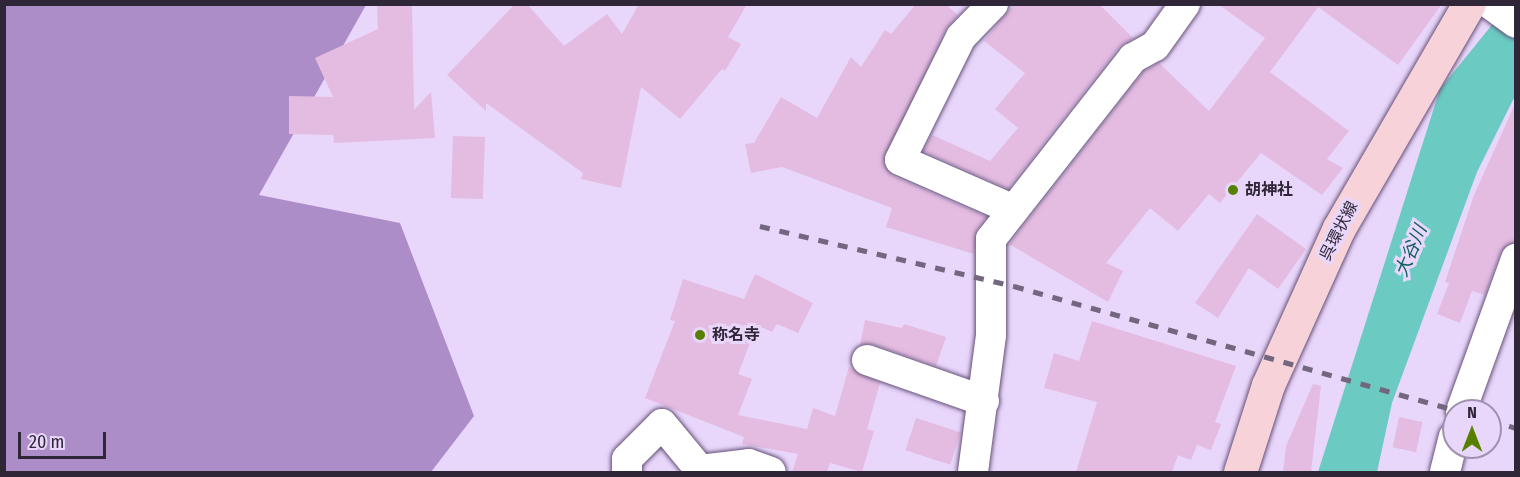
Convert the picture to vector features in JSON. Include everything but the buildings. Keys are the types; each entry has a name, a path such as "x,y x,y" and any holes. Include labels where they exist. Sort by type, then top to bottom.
{"main road":[{"name":"呉環状線","path":"1240,472 1268,385 1339,228 1469,4"}],"street":[{"path":"993,4 961,37 900,160 1014,210"},
{"path":"973,472 984,401 991,239 1133,58 1155,46 1185,4"},
{"path":"1490,4 1515,23"},
{"path":"1465,399 1515,259"},
{"path":"867,360 984,401"},
{"path":"627,472 627,459 662,423 700,470 749,464 771,472"}],"shaded area":[{"path":"4,5 366,5 259,195 400,223 474,416 431,472 5,472"}],"water":[{"name":"大谷川","path":"1508,5 1515,5 1515,96 1477,172 1392,403 1377,472 1318,472 1440,89"}],"railway":[{"path":"760,226 1014,286 1442,406"},
{"path":"1502,424 1516,428"}],"place":[{"name":"胡神社","path":"1233,190"},
{"name":"称名寺","path":"700,335"}]}
